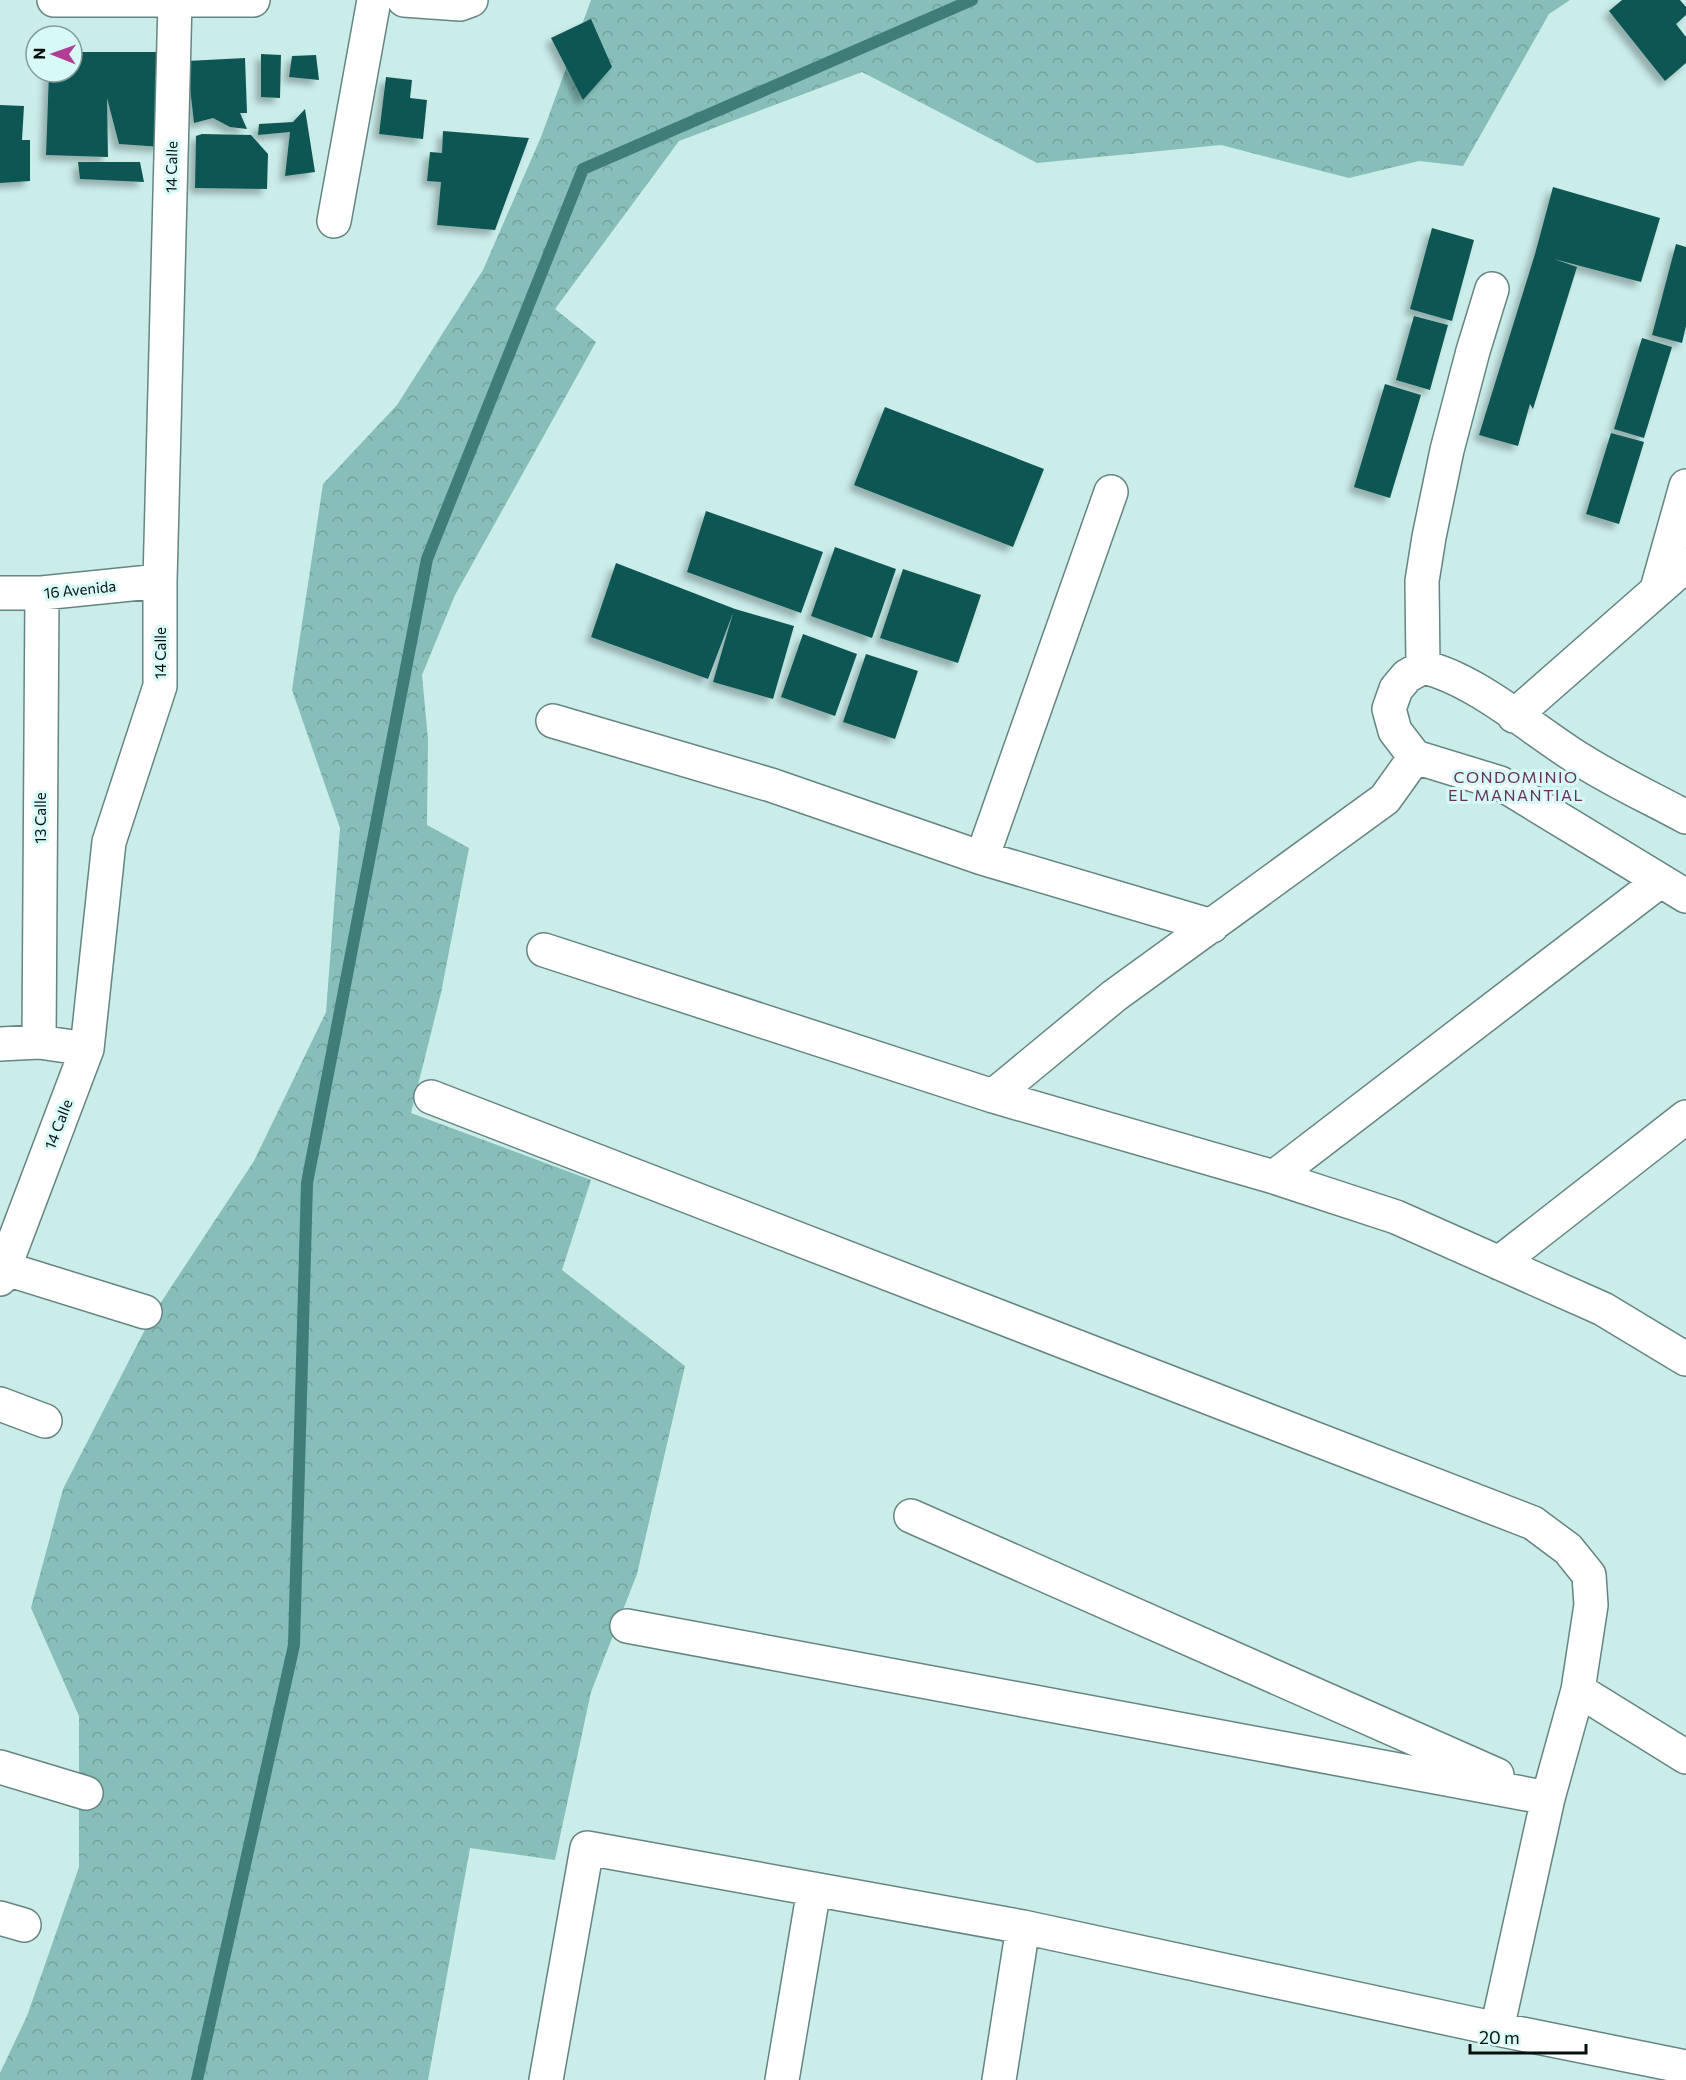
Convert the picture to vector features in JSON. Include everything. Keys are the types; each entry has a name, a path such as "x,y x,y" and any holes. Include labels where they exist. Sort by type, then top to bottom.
{"street":[{"path":"54,0 253,0"},
{"path":"334,222 374,0"},
{"path":"404,0 460,4 471,0"},
{"name":"14 Calle","path":"1,1271 87,1049 109,842 160,686 160,581 175,1"},
{"path":"1423,667 1422,581 1430,537 1447,450 1492,289"},
{"path":"1657,589 1686,486"},
{"path":"982,858 1111,492"},
{"path":"1514,716 1686,565"},
{"name":"16 Avenida","path":"0,593 42,593 160,581"},
{"name":"13 Calle","path":"39,1042 42,593"},
{"path":"1274,1177 1673,888 1500,783 1415,757 1395,731 1389,709 1396,688 1407,676 1423,667 1441,671 1473,688 1582,761 1686,817"},
{"path":"553,721 771,785 982,858 1212,926"},
{"path":"993,1096 1114,996 1385,799 1415,757"},
{"path":"544,950 993,1096 1274,1177 1396,1217 1603,1309 1686,1359"},
{"path":"0,1044 39,1042 87,1049"},
{"path":"431,1097 1533,1523 1568,1549 1588,1575 1591,1605 1578,1690 1548,1798 1497,2029"},
{"path":"1499,1263 1686,1117"},
{"path":"1,1271 145,1312"},
{"path":"0,1404 45,1421"},
{"path":"911,1516 1548,1798"},
{"path":"627,1626 1548,1798"},
{"path":"1578,1690 1686,1757"},
{"path":"0,1767 86,1793"},
{"path":"546,2080 587,1848 1023,1927 1497,2029 1686,2067"},
{"path":"782,2080 814,1889"},
{"path":"999,2080 1023,1927"}],"green space":[{"path":"591,0 1570,0 1549,14 1463,166 1419,161 1349,178 1221,145 1037,163 862,72 679,141 555,309 596,342 455,595 422,675 428,739 427,825 469,848 441,993 411,1113 591,1180 562,1270 685,1366 637,1574 591,1692 555,1860 470,1848 428,2080 0,2080 0,2073 27,2016 79,1867 79,1716 31,1608 63,1489 152,1316 254,1161 326,1012 340,828 292,690 323,484 397,405 483,270 541,137"}],"building":[{"path":"1622,0 1680,0 1686,7 1686,15 1676,24 1686,37 1686,63 1665,81 1609,11"},
{"path":"591,19 612,67 583,100 551,38"},
{"path":"84,52 164,52 162,147 119,144 107,98 108,157 46,155 49,84 84,84"},
{"path":"261,54 281,55 280,98 261,97"},
{"path":"316,55 319,80 289,77 292,56"},
{"path":"245,58 247,113 240,113 247,129 230,127 213,118 194,123 187,61"},
{"path":"386,77 412,80 410,98 427,100 423,139 379,134"},
{"path":"0,105 24,106 22,140 30,140 30,181 0,183"},
{"path":"305,109 315,172 285,176 290,132 258,135 259,124 293,122"},
{"path":"443,131 529,138 495,230 437,225 441,182 427,181 430,152 442,153"},
{"path":"202,134 251,135 268,154 267,189 195,188 196,136"},
{"path":"78,162 140,162 144,182 80,179"},
{"path":"1553,187 1660,218 1641,282 1554,259 1577,267 1533,409 1530,404 1518,446 1479,435 1535,254"},
{"path":"1432,228 1474,240 1452,321 1410,309"},
{"path":"1676,244 1686,247 1686,326 1682,343 1652,335"},
{"path":"1414,316 1448,325 1430,390 1396,380"},
{"path":"1642,338 1672,347 1644,438 1614,429"},
{"path":"1385,384 1421,395 1390,498 1354,487"},
{"path":"885,407 1044,469 1013,547 854,485"},
{"path":"1611,433 1644,442 1619,524 1586,514"},
{"path":"706,511 823,552 801,613 687,572"},
{"path":"835,547 896,569 872,638 811,616"},
{"path":"616,563 735,609 794,626 773,699 713,682 733,613 708,679 591,637"},
{"path":"903,569 981,595 958,663 880,638"},
{"path":"803,634 857,654 835,716 781,697"},
{"path":"866,654 918,671 895,739 843,722"}],"waterway":[{"path":"197,2080 294,1645 307,1183 427,559 583,169 972,0"}],"district":[{"name":"CONDOMINIO EL MANANTIAL","path":"1516,785"}]}
